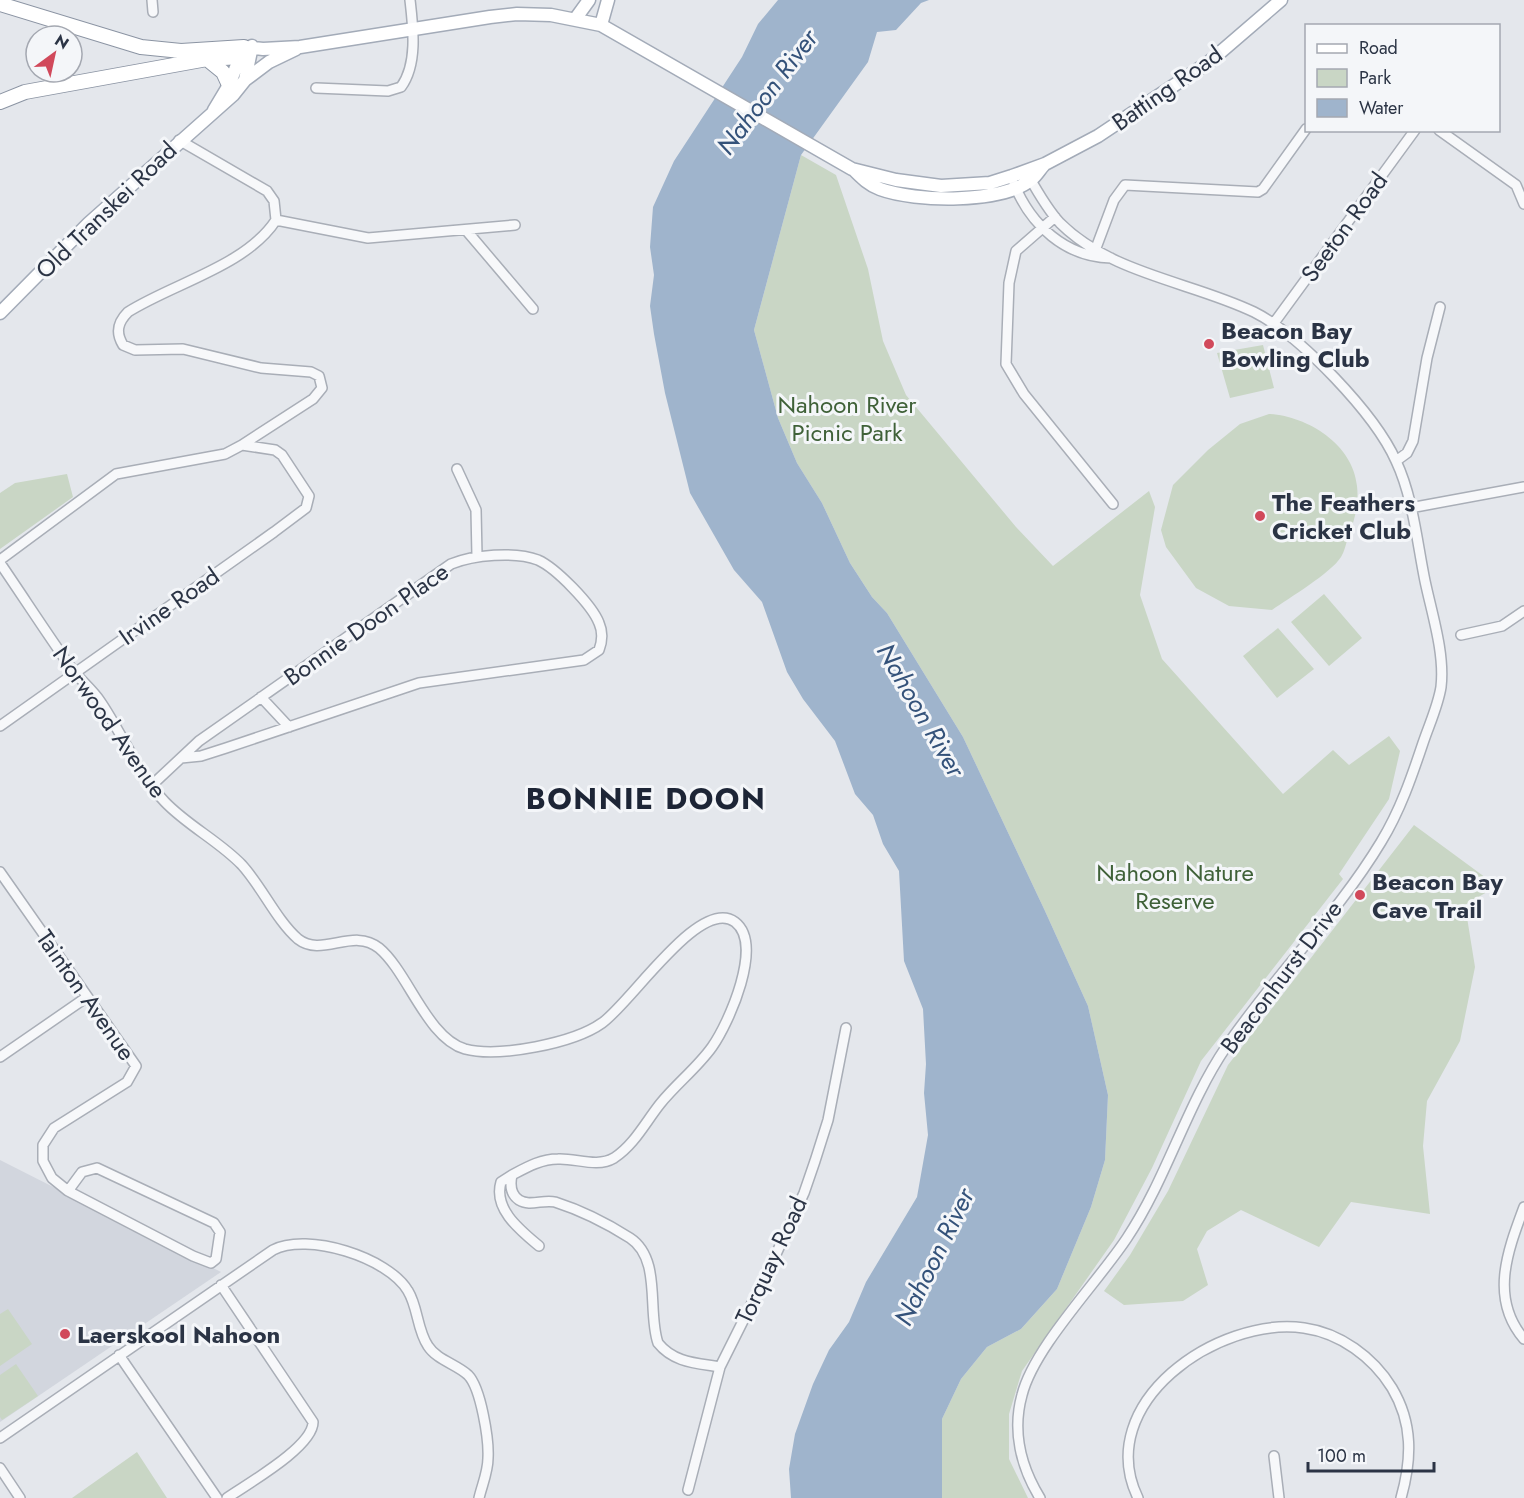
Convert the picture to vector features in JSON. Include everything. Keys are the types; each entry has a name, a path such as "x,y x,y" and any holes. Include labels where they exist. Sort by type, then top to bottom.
{"highway":[{"path":"4,5 141,47 250,52"},
{"path":"0,102 25,92 250,52"},
{"path":"207,59 219,67 229,86"}],"main road":[{"path":"576,18 589,0"},
{"path":"245,80 250,52 300,47 517,14 576,18 601,26 608,0"},
{"name":"Batting Road","path":"601,26 852,169 923,185 990,183 1013,181 1028,175 1098,135 1209,62 1281,0"},
{"name":"Old Transkei Road","path":"0,313 69,242 245,80 268,62 300,47"},
{"name":"Old Transkei Road","path":"214,110 250,52"}],"street":[{"path":"152,0 153,12"},
{"path":"316,88 399,89 405,83 409,69 413,29 410,0"},
{"path":"1096,248 1114,200 1125,185 1258,192 1263,189 1305,130"},
{"name":"Seeton Road","path":"1274,323 1414,132"},
{"path":"1442,132 1516,185 1524,204"},
{"path":"0,562 116,474 225,454 314,399 322,387 319,376 311,372 250,366 183,349 131,349 121,340 118,326 122,318 132,310 209,272 263,238 276,220 274,201 267,191 179,140"},
{"name":"Beaconhurst Drive","path":"1028,175 1055,217 1072,233 1112,258 1235,303 1274,323 1309,352 1374,426 1396,461 1410,508 1439,652 1441,685 1414,769 1382,842 1331,912 1225,1048 1136,1224 1035,1364 1022,1394 1018,1438 1024,1466 1040,1498"},
{"name":"Beaconhurst Drive","path":"1013,181 1041,228 1080,254 1096,258 1112,258"},
{"path":"1055,217 1016,251 1008,283 1006,364 1024,394 1113,504"},
{"path":"276,220 368,238 515,225"},
{"path":"466,230 533,309"},
{"path":"1396,461 1407,453 1413,441 1427,358 1440,307"},
{"name":"Irvine Road","path":"0,726 306,508 309,496 296,473 275,450 242,445"},
{"path":"457,469 476,510 477,556"},
{"path":"1410,508 1524,487"},
{"name":"Bonnie Doon Place","path":"152,785 181,758 261,697 451,564 477,556 529,558 551,568 599,623 602,633 599,650 584,660 419,683 201,756 181,758"},
{"name":"Norwood Avenue","path":"0,562 75,673 98,698 167,805 237,860 293,934 308,944 320,945 353,939 373,943 390,961 445,1036 459,1046 473,1050 544,1045 586,1033 620,1009 697,926 719,916 725,917 740,927 746,938 746,963 720,1035 662,1102 633,1141 608,1161 553,1159 535,1163 512,1175"},
{"path":"1461,635 1502,626 1524,610"},
{"name":"Bonnie Doon Place","path":"261,697 289,727"},
{"name":"Tainton Avenue","path":"0,872 134,1062 136,1069 127,1082 60,1123 46,1139 42,1150 46,1169 52,1178 68,1191 211,1263 216,1259 220,1239 219,1229 214,1223 97,1168 82,1172 68,1191"},
{"path":"0,894 10,887"},
{"path":"0,1057 87,997"},
{"name":"Torquay Road","path":"688,1490 720,1366 804,1193 828,1120 846,1028"},
{"path":"512,1175 501,1182 500,1201 516,1224 539,1246"},
{"path":"512,1175 512,1190 520,1201 556,1203 634,1241 646,1261 658,1343 666,1352 681,1360 720,1366"},
{"path":"1524,1207 1503,1274 1506,1306 1524,1339"},
{"path":"0,1438 273,1250 296,1244 337,1250 380,1264 394,1274 412,1298 428,1348 472,1380 483,1415 488,1444 486,1473 479,1498"},
{"path":"221,1285 311,1417 313,1428 299,1447 227,1498"},
{"path":"1138,1498 1128,1457 1131,1433 1137,1413 1160,1381 1186,1362 1228,1340 1262,1331 1292,1327 1318,1331 1345,1343 1368,1358 1385,1377 1402,1409 1409,1435 1410,1462 1401,1498"},
{"path":"119,1356 217,1498"},
{"path":"1274,1456 1279,1498"},
{"path":"0,1468 20,1498"}],"shaded area":[{"name":"Laerskool Nahoon","path":"0,1160 221,1272 0,1422"}],"green space":[{"name":"Nahoon Nature Reserve","path":"801,155 836,175 868,269 883,341 906,395 1016,527 1053,566 1149,491 1155,507 1140,595 1162,659 1283,794 1333,750 1349,765 1389,736 1400,751 1389,799 1339,874 1343,879 1201,1061 1152,1168 1114,1240 1022,1371 1009,1414 1009,1459 1028,1498 942,1498 942,1419 961,1379 987,1347 1021,1329 1057,1289 1091,1207 1105,1160 1108,1095 1088,1006 963,737 887,613 872,597 850,563 822,503 797,463 778,418 754,330"},
{"path":"1263,345 1274,388 1230,398 1217,353"},
{"name":"The Feathers Cricket Club","path":"1269,414 1298,420 1326,435 1337,445 1347,457 1354,471 1357,486 1356,511 1342,555 1319,578 1272,610 1229,606 1196,588 1166,547 1161,530 1173,485 1208,450 1240,424"},
{"path":"67,474 73,497 0,549 0,493 15,483"},
{"path":"1324,594 1362,638 1329,666 1291,622"},
{"path":"1278,628 1314,669 1277,698 1243,656"},
{"path":"1414,825 1497,886 1465,905 1475,967 1460,1041 1427,1101 1423,1146 1430,1214 1351,1202 1319,1247 1241,1210 1207,1231 1197,1249 1208,1285 1183,1301 1124,1305 1104,1291 1130,1255 1168,1191 1228,1065"},
{"path":"8,1309 32,1344 0,1366 0,1314"},
{"path":"16,1364 38,1396 2,1420 0,1417 0,1375"},
{"path":"137,1452 167,1498 72,1498"}],"water":[{"name":"Nahoon River","path":"778,0 929,0 921,3 896,30 877,32 868,62 801,155 754,330 778,418 797,463 822,503 850,563 872,597 887,613 963,737 1045,911 1088,1006 1108,1095 1105,1160 1091,1207 1057,1289 1021,1329 987,1347 961,1379 942,1419 942,1498 791,1498 789,1469 795,1434 813,1384 829,1350 849,1322 866,1282 917,1197 928,1135 924,1093 926,1064 923,1009 904,961 899,871 883,844 873,815 855,794 835,741 803,699 787,672 762,602 734,570 690,493 665,393 650,306 654,275 650,247 653,207 674,161 742,57 758,24"}],"place":[{"name":"Beacon Bay Bowling Club","path":"1209,344"},
{"name":"The Feathers Cricket Club","path":"1260,516"},
{"name":"Beacon Bay Cave Trail","path":"1360,895"},
{"name":"Laerskool Nahoon","path":"65,1334"}],"district":[{"name":"BONNIE DOON","path":"646,798"}],"park label":[{"name":"Nahoon River Picnic Park","path":"847,418"}]}
